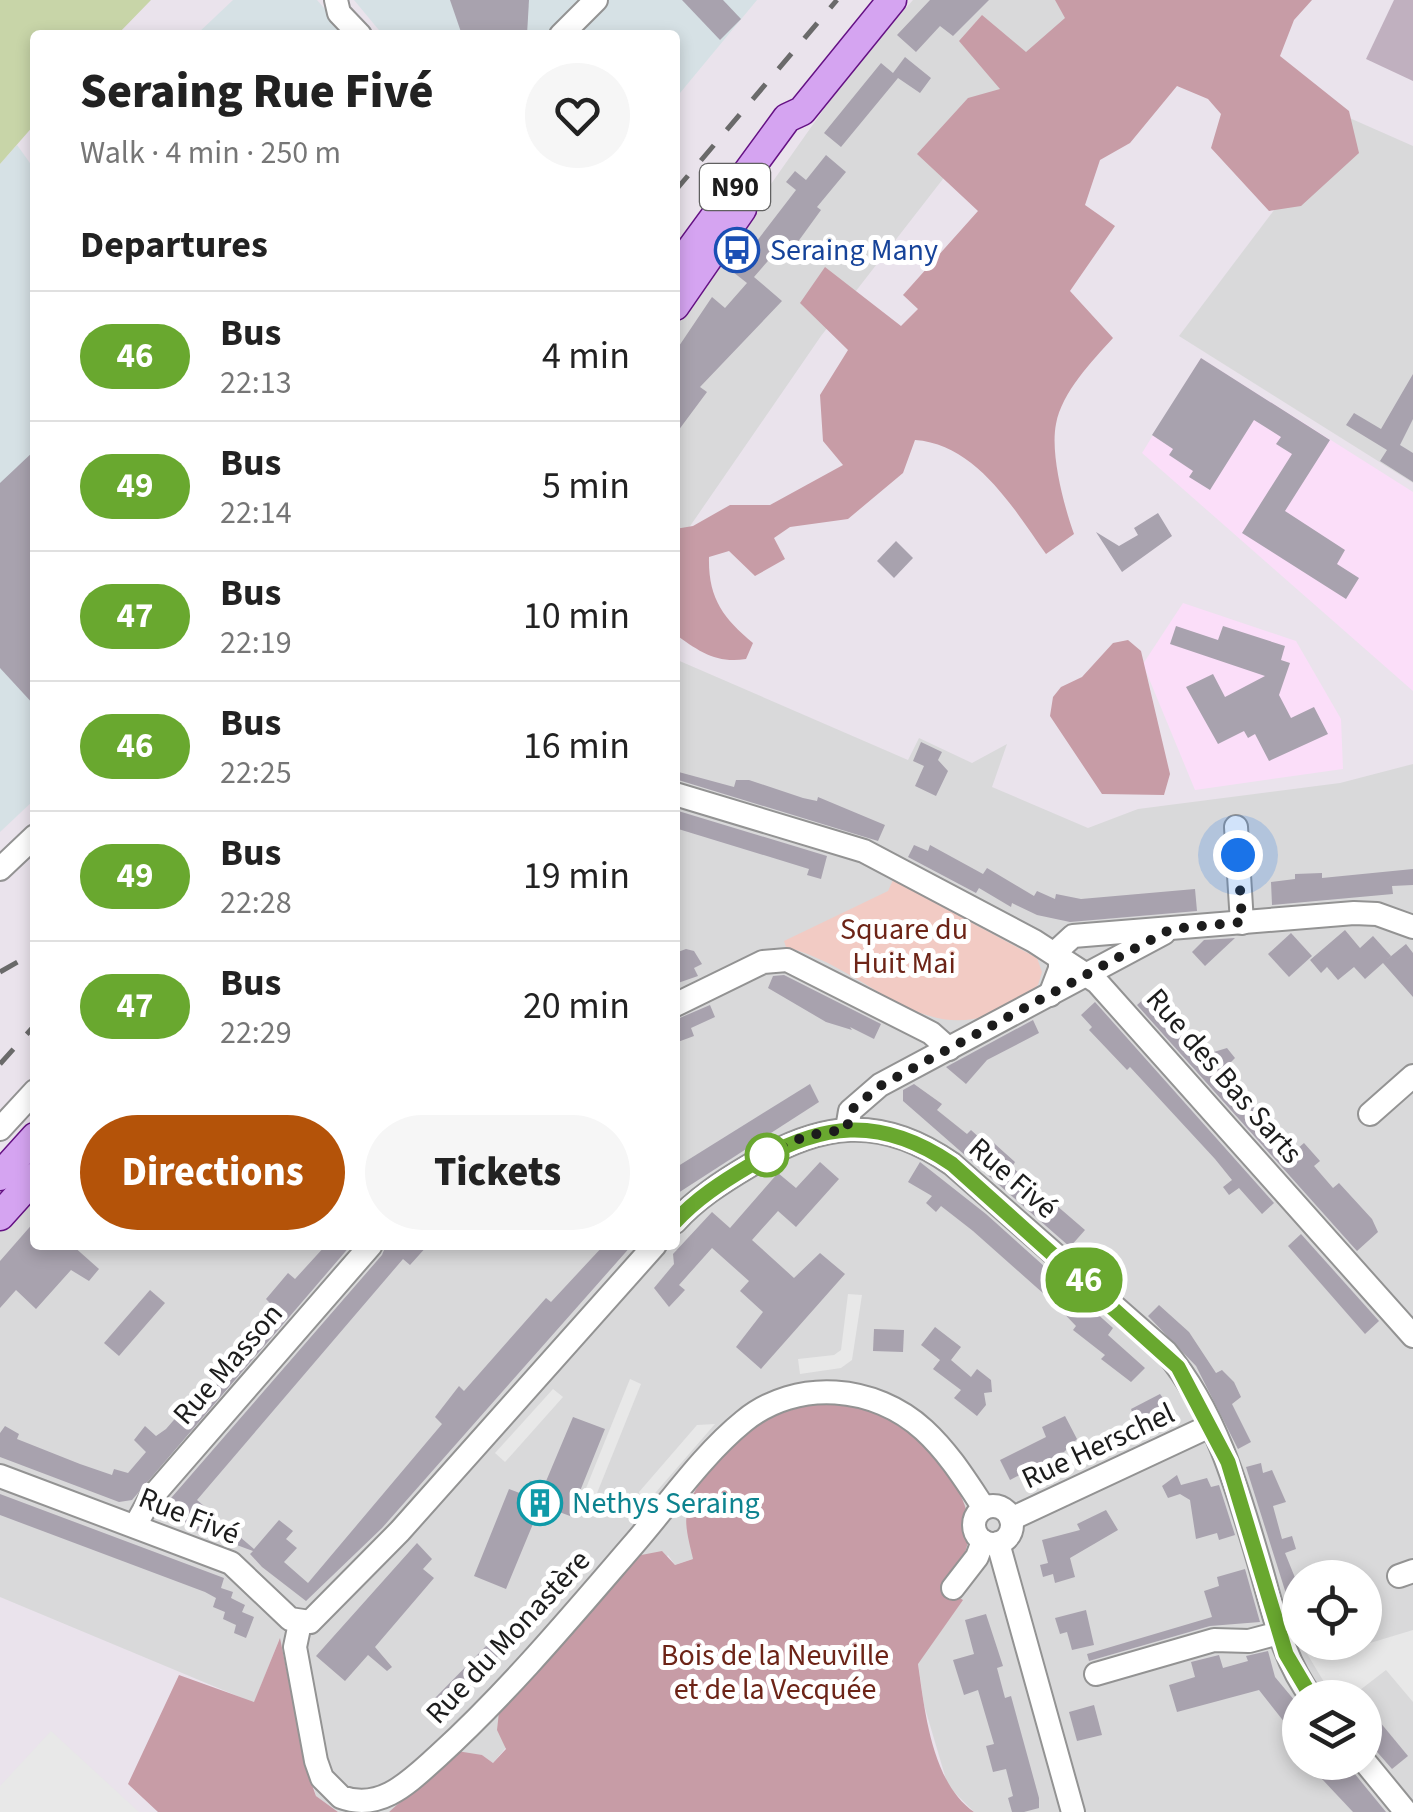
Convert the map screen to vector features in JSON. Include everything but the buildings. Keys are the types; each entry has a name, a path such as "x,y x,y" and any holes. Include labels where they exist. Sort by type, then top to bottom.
{"main road":[{"name":"N90","path":"680,264 787,118 802,111 892,0"},
{"name":"N90","path":"680,299 800,128 802,111"},
{"path":"0,1176 30,1143"},
{"path":"0,1216 30,1183"}],"street":[{"path":"336,0 339,13 355,30"},
{"path":"566,30 596,0"},
{"name":"Rue des Bas Sarts","path":"680,796 864,851 1062,957 1088,975 1119,1003 1413,1336"},
{"path":"1236,827 1242,922"},
{"path":"0,869 30,841"},
{"path":"1050,995 1062,957 1062,942 1073,936 1354,913 1377,914 1413,927"},
{"path":"847,1129 850,1111 866,1095 1171,929"},
{"path":"680,1003 763,962 787,960 931,1033 948,1049"},
{"path":"1370,1114 1413,1076"},
{"path":"0,1129 30,1096"},
{"name":"Rue Fivé","path":"680,1218 711,1190 790,1142 847,1129 899,1137 952,1164 1166,1352 1186,1378 1240,1496 1279,1633 1301,1680"},
{"name":"Rue Masson","path":"136,1526 150,1499 367,1250"},
{"path":"300,1623 326,1610 650,1250"},
{"name":"Rue du Monastère","path":"300,1623 295,1638 297,1664 318,1770 341,1797 370,1802 400,1791 468,1729 527,1668 728,1436 778,1401 804,1393 832,1392 890,1406 940,1447 984,1508"},
{"name":"Rue Herschel","path":"1011,1519 1210,1426"},
{"name":"Rue Fivé","path":"0,1476 231,1563 282,1613 300,1623"},
{"path":"954,1588 990,1542 1008,1537 1011,1519 997,1506 984,1508 974,1527 990,1542 1073,1812"},
{"path":"1096,1674 1214,1640 1249,1641 1279,1633"},
{"path":"1380,1780 1406,1812"}],"shaded area":[{"path":"0,0 151,0 122,30 30,30 30,130 0,164"},
{"path":"233,0 317,0 344,30 201,30"},
{"path":"354,0 757,0 680,93 680,30 379,30"},
{"path":"913,0 1058,0 1071,14 821,336 680,541 680,313 850,72"},
{"path":"1394,0 1413,0 1413,81 1366,59"},
{"path":"1345,116 1413,146 1413,483 1179,336"},
{"path":"17,145 30,163 30,804 0,832 0,164"},
{"path":"1201,358 1413,492 1413,691 1142,453"},
{"path":"1183,603 1296,641 1341,719 1343,769 1195,790 1143,664"},
{"path":"680,661 908,760 919,738 972,763 1007,744 992,787 1088,828 1138,809 1340,783 1413,764 1413,1812 974,1812 948,1786 924,1705 918,1663 962,1600 945,1590 686,1516 693,1559 675,1565 668,1555 493,1763 482,1755 389,1812 338,1812 316,1796 279,1640 254,1703 0,1597 0,1224 30,1190 30,1250 680,1250"},
{"path":"848,1294 862,1295 852,1360 841,1368 800,1374 798,1359 834,1355 841,1350"},
{"path":"630,1379 641,1384 587,1518 576,1513"},
{"path":"553,1389 563,1397 505,1462 495,1453"},
{"path":"715,1424 650,1499 640,1499 639,1492 697,1425"},
{"path":"1413,1630 1413,1702 1386,1670 1373,1680 1323,1680 1311,1660 1382,1660 1382,1639"},
{"path":"51,1731 139,1812 0,1812 0,1786"}],"green space":[{"path":"1055,0 1312,0 1294,20 1280,56 1349,111 1359,153 1301,206 1269,211 1211,148 1221,114 1208,99 1177,86 1130,143 1100,160 1085,205 1115,226 1070,291 1113,338 1071,389 1056,424 1056,465 1074,534 1046,554 1007,499 975,466 937,444 915,440 903,473 848,519 790,527 774,538 785,559 755,576 729,551 709,557 711,584 719,606 753,643 746,659 726,660 700,651 680,637 680,528 693,526 730,505 770,505 843,465 823,441 820,395 848,350 800,303 825,267 901,326 918,309 903,295 978,211 917,154 968,98 1000,89 959,41 982,15 1026,52 1065,18"},
{"path":"1128,640 1141,651 1170,774 1164,795 1102,794 1050,716 1053,697 1061,687 1082,677 1113,643"},
{"name":"Square du Huit Mai","path":"893,880 1037,958 1042,972 1038,985 1002,1010 969,1020 938,1018 909,1008 820,959 786,947 784,941 888,891"},
{"name":"Bois de la Neuville et de la Vecquée","path":"858,1402 897,1419 919,1435 955,1485 968,1515 968,1542 945,1589 963,1600 918,1664 940,1765 960,1799 974,1812 389,1812 457,1751 482,1755 493,1763 506,1749 497,1730 499,1712 636,1556 662,1551 675,1565 693,1559 686,1523 692,1496 702,1479 733,1446 787,1409 810,1403"},
{"path":"280,1638 307,1771 316,1796 338,1812 158,1812 128,1784 179,1675 254,1702"}],"railway":[{"path":"680,185 837,0"},
{"path":"0,972 30,955"},
{"path":"0,1064 30,1031"}],"bus line":[{"name":"46","path":"680,1217 732,1176 790,1142 822,1132 881,1132 925,1147 952,1164 1166,1352 1186,1378 1228,1462 1286,1654 1301,1680"}],"place":[{"name":"Seraing Many","path":"737,250"},
{"name":"Nethys Seraing","path":"540,1503"}],"route":[{"path":"767,1155 805,1136 847,1129 850,1111 880,1086 1171,929 1242,922 1238,855"}]}
